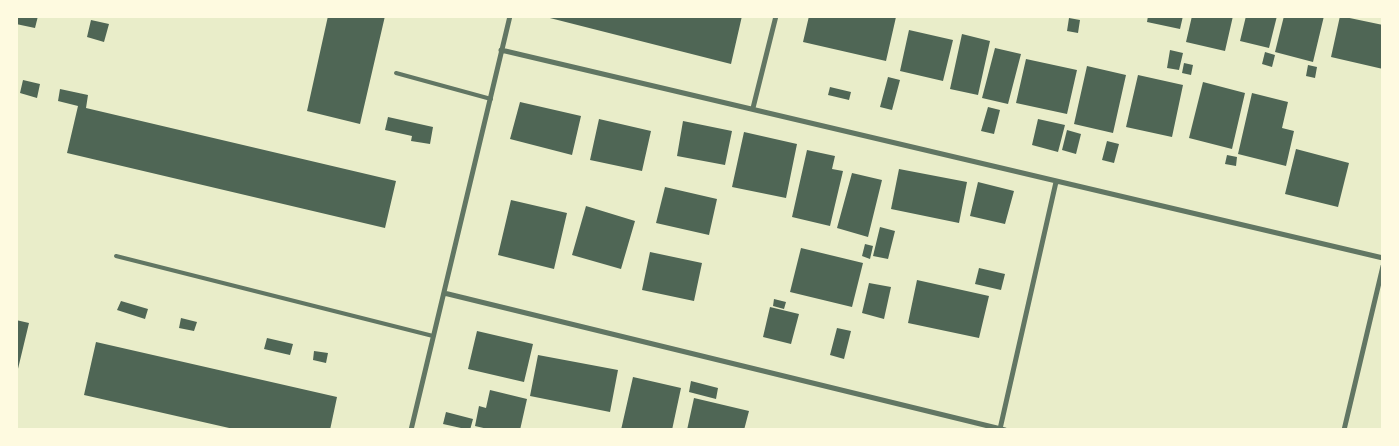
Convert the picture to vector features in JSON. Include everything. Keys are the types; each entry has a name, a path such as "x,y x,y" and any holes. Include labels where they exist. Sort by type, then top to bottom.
{"street":[{"path":"411,430 510,16"},
{"path":"753,108 776,16"},
{"path":"501,50 1383,258"},
{"path":"444,293 1002,429 1056,182"},
{"path":"1344,430 1383,266"}],"lane":[{"path":"396,73 491,99"},
{"path":"116,256 433,336"}],"building":[{"path":"16,16 38,16 35,28 16,24"},
{"path":"328,16 385,16 360,124 307,111"},
{"path":"542,16 742,16 731,64"},
{"path":"809,16 896,17 886,61 803,42"},
{"path":"1148,16 1183,16 1180,29 1147,22"},
{"path":"1192,16 1233,16 1225,51 1186,42"},
{"path":"1246,16 1277,16 1269,48 1240,41"},
{"path":"1284,16 1324,16 1313,62 1275,52"},
{"path":"1340,16 1383,25 1383,69 1331,57"},
{"path":"1069,18 1080,20 1078,33 1067,31"},
{"path":"91,20 109,24 104,42 87,37"},
{"path":"909,30 953,40 943,81 900,71"},
{"path":"962,34 990,41 978,95 950,89"},
{"path":"995,48 1021,54 1008,104 982,98"},
{"path":"1170,50 1183,53 1179,70 1167,68"},
{"path":"1265,52 1275,55 1272,67 1262,64"},
{"path":"1026,59 1077,70 1067,114 1016,103"},
{"path":"1184,63 1193,65 1191,75 1182,73"},
{"path":"1308,65 1317,67 1315,78 1306,76"},
{"path":"1087,66 1126,75 1113,133 1074,124"},
{"path":"1138,75 1183,85 1172,137 1126,127"},
{"path":"888,77 900,80 892,110 880,107"},
{"path":"23,80 40,84 37,98 20,93"},
{"path":"1203,82 1245,93 1232,149 1189,138"},
{"path":"830,87 851,92 849,100 828,95"},
{"path":"60,89 88,95 86,108 396,181 385,228 67,153 78,106 58,101"},
{"path":"1252,93 1288,102 1282,128 1294,131 1286,166 1238,154"},
{"path":"520,102 581,116 572,155 510,139"},
{"path":"988,107 1000,110 994,134 981,131"},
{"path":"388,117 433,127 430,144 411,141 412,136 385,130"},
{"path":"599,119 651,131 642,171 590,160"},
{"path":"1038,119 1065,125 1058,152 1032,145"},
{"path":"683,121 732,131 725,165 677,156"},
{"path":"1067,130 1081,134 1076,154 1062,150"},
{"path":"744,132 797,144 786,198 732,187"},
{"path":"1107,141 1119,144 1114,163 1102,160"},
{"path":"1296,149 1349,163 1338,207 1285,194"},
{"path":"807,150 835,156 832,169 843,171 830,226 792,217"},
{"path":"1227,155 1237,157 1236,166 1225,164"},
{"path":"899,169 967,182 959,223 891,209"},
{"path":"852,173 882,180 868,237 837,228"},
{"path":"978,182 1014,191 1005,224 970,216"},
{"path":"665,187 717,199 709,235 656,223"},
{"path":"511,200 567,213 554,269 498,255"},
{"path":"586,206 635,221 621,269 572,255"},
{"path":"880,227 895,231 888,259 873,256"},
{"path":"865,244 873,246 870,259 862,256"},
{"path":"801,248 863,263 852,307 790,292"},
{"path":"650,252 702,263 694,301 642,290"},
{"path":"979,268 1005,274 1001,290 975,284"},
{"path":"917,280 989,296 979,338 908,323"},
{"path":"869,283 891,287 884,319 862,313"},
{"path":"774,299 786,302 784,309 773,306"},
{"path":"121,301 148,309 145,319 117,310"},
{"path":"770,307 799,314 791,344 763,337"},
{"path":"181,318 197,322 194,331 179,328"},
{"path":"16,320 29,323 17,373 16,372"},
{"path":"837,328 851,331 844,359 830,355"},
{"path":"477,331 533,344 524,382 468,369"},
{"path":"267,338 293,344 290,355 264,349"},
{"path":"96,342 337,397 330,430 238,430 84,395"},
{"path":"314,351 328,353 326,363 313,360"},
{"path":"538,355 618,370 610,412 530,396"},
{"path":"633,377 681,388 672,430 621,430"},
{"path":"691,381 718,388 716,399 689,392"},
{"path":"490,390 527,399 520,430 492,430 475,426 479,406 486,408"},
{"path":"694,398 749,411 744,430 687,430"},
{"path":"446,412 473,419 470,430 443,424"}]}
